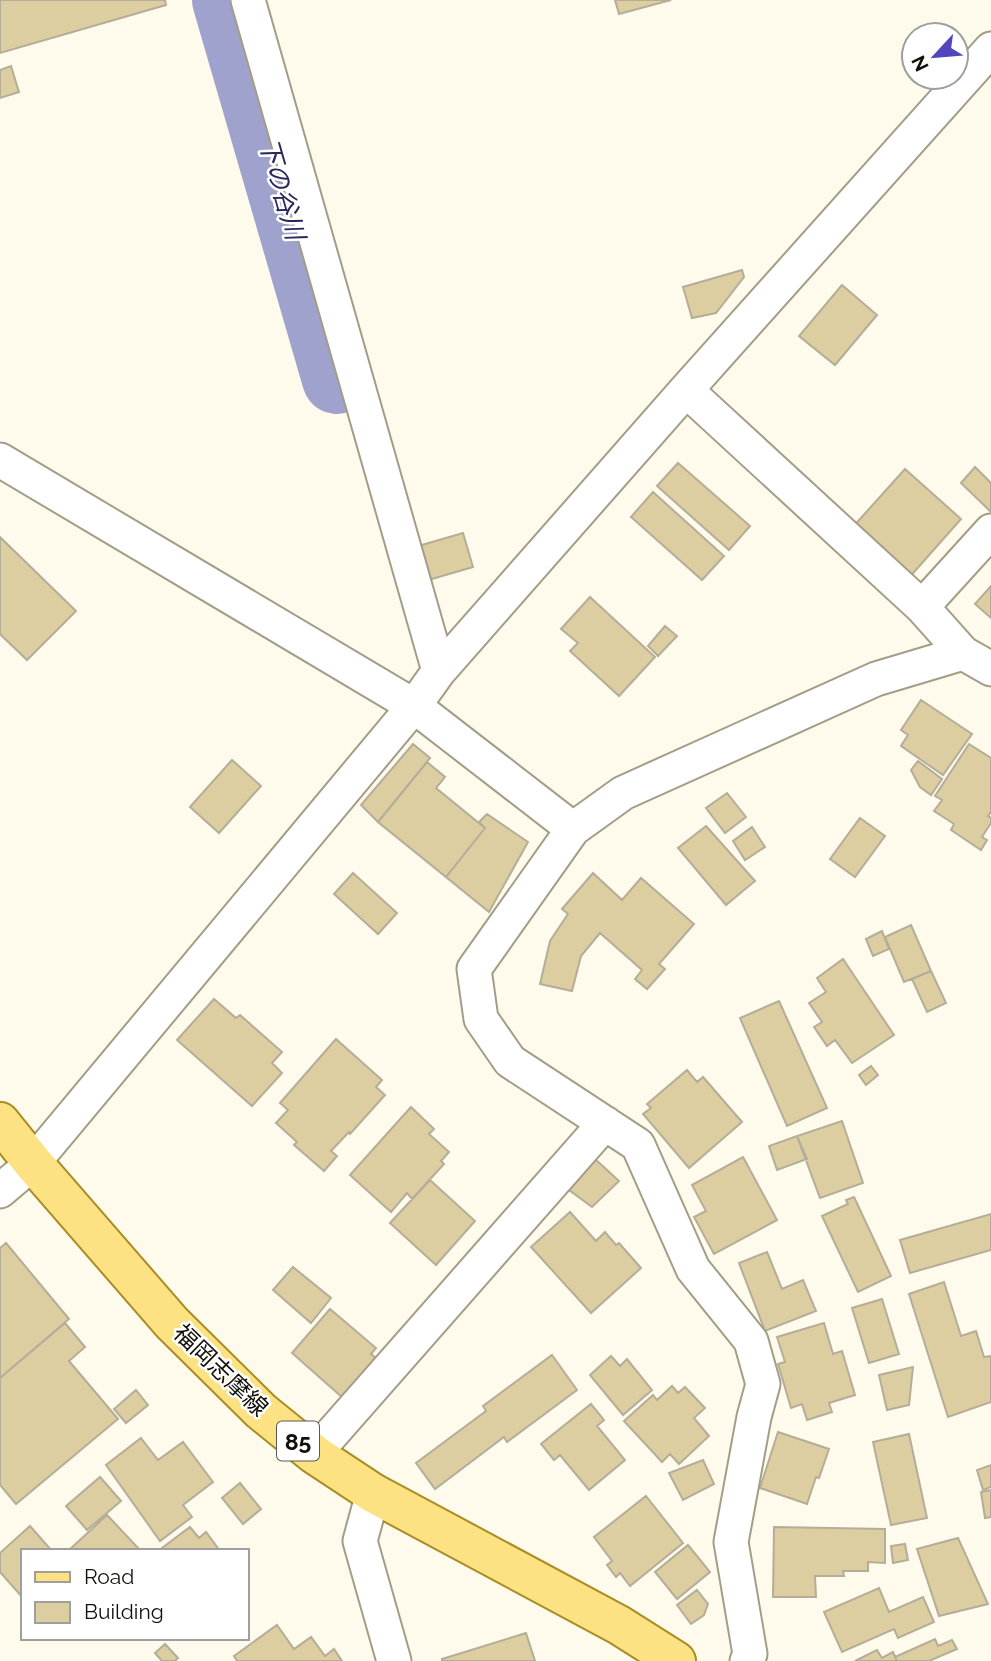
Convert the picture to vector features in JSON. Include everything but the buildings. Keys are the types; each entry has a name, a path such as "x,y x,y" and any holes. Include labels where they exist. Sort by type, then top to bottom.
{"main road":[{"name":"福岡志摩線","path":"0,1122 173,1324 261,1411 314,1454 373,1493 619,1625 676,1661"}],"street":[{"path":"248,0 439,671"},
{"path":"0,1191 33,1163 414,706 439,671 991,49"},
{"path":"686,390 977,661"},
{"path":"0,460 414,706 573,829"},
{"path":"922,607 991,531"},
{"path":"747,1661 750,1654 731,1542 754,1417 763,1384 751,1341 693,1269 638,1145 510,1061 481,1019 474,969 573,829 623,793 876,679 977,661"},
{"path":"314,1454 605,1123"},
{"path":"373,1493 360,1541 394,1661"}],"waterway":[{"name":"下の谷川","path":"227,0 337,379"}]}
